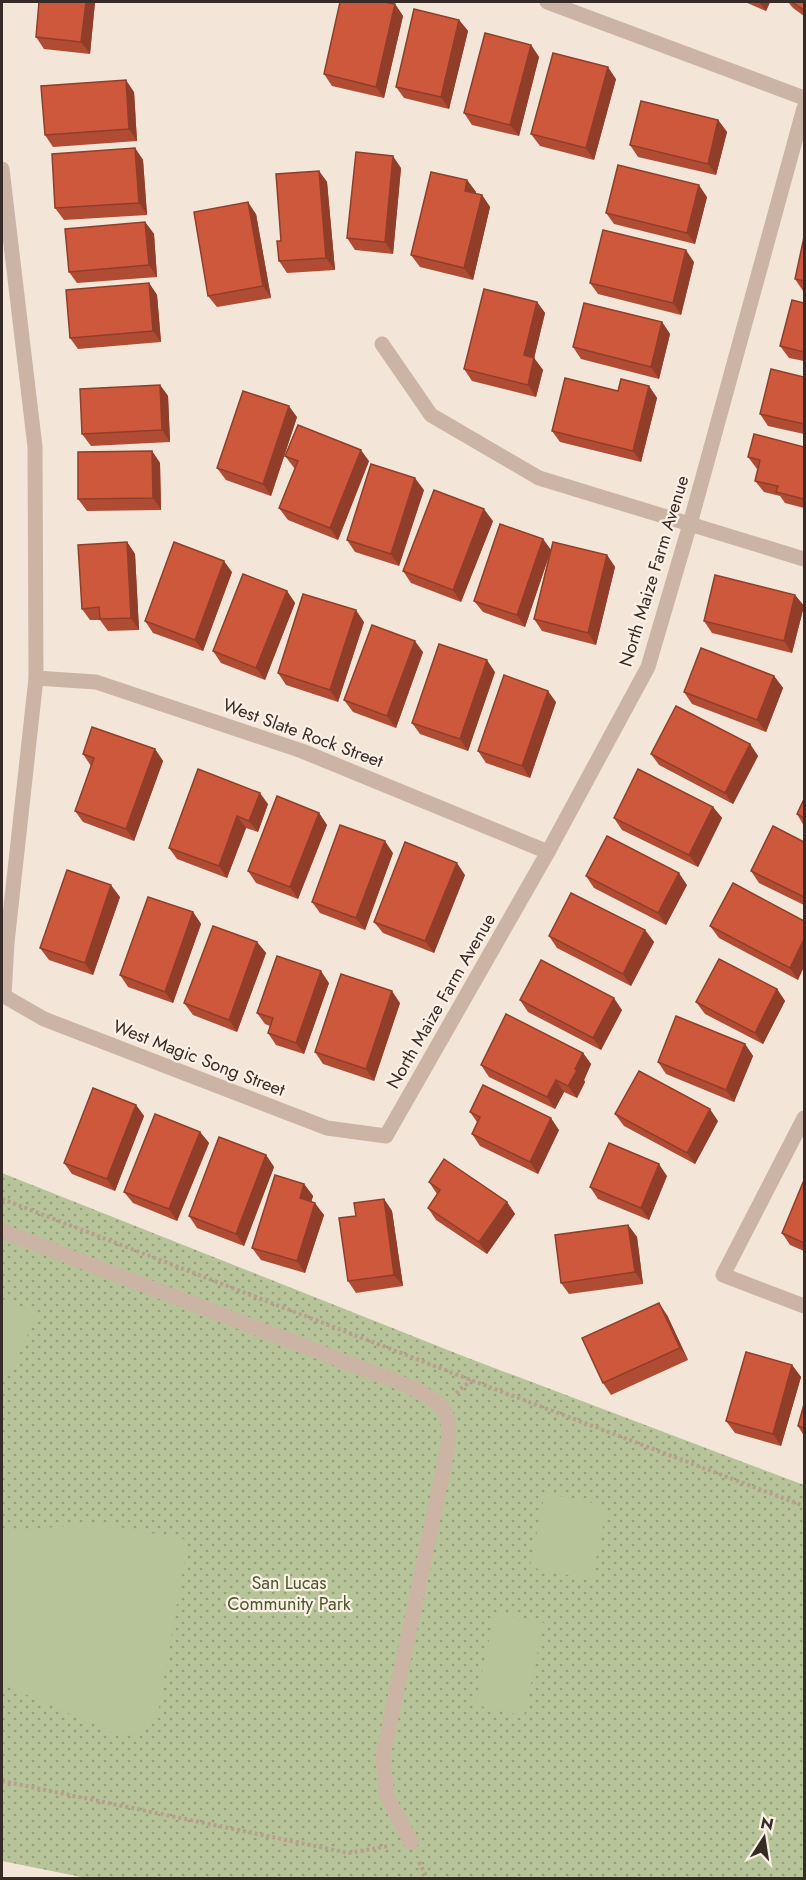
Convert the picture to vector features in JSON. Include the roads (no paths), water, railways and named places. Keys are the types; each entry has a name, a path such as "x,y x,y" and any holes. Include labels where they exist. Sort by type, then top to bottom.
{"street":[{"path":"548,2 804,98"},
{"name":"North Maize Farm Avenue","path":"386,1136 548,852 648,667 690,524 804,108"},
{"path":"2,169 35,447 36,678"},
{"path":"382,344 431,415 539,478 804,559"},
{"name":"West Slate Rock Street","path":"36,678 96,682 302,751 548,852"},
{"name":"West Magic Song Street","path":"36,678 6,943 4,996 44,1019 327,1128 386,1136"},
{"path":"804,1118 723,1275 804,1306"},
{"path":"2,1231 411,1387 442,1405 450,1424 448,1447 383,1756 387,1796 411,1842"}],"park label":[{"name":"San Lucas Community Park","path":"289,1593"}]}
